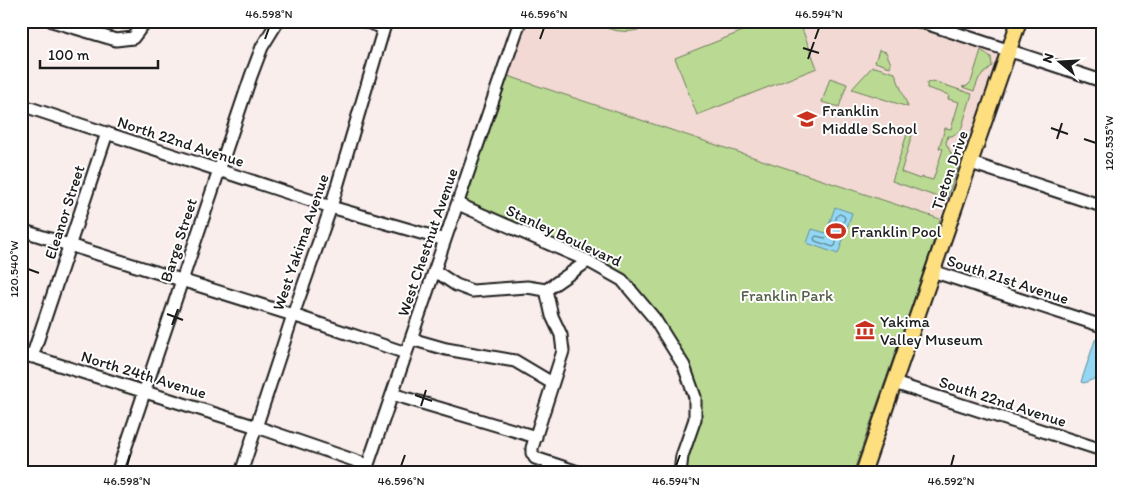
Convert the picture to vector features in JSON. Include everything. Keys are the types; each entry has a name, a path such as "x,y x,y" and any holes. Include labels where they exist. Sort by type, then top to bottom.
{"main road":[{"name":"Tieton Drive","path":"863,473 1019,21"}],"street":[{"path":"52,21 116,40 133,38 146,21"},
{"name":"Barge Street","path":"117,473 251,76 262,47 278,21"},
{"path":"364,21 385,25"},
{"name":"West Chestnut Avenue","path":"367,471 520,21"},
{"path":"919,21 1102,81"},
{"name":"West Yakima Avenue","path":"241,473 331,207 385,25"},
{"name":"North 22nd Avenue","path":"21,105 331,207"},
{"name":"Eleanor Street","path":"27,355 70,246 107,133"},
{"path":"971,163 1102,206"},
{"name":"Stanley Boulevard","path":"458,204 588,261 622,280 654,318 684,366 695,397 695,419 682,456 680,473"},
{"path":"331,207 445,240"},
{"path":"21,230 293,315 406,354"},
{"path":"435,271 456,285 472,291 527,287 546,290 588,261"},
{"name":"South 21st Avenue","path":"932,271 1102,326"},
{"path":"546,290 552,316 561,335 563,351 532,453 535,458 581,473"},
{"path":"411,339 446,350 514,361 552,383"},
{"name":"North 24th Avenue","path":"27,355 256,427 359,462 367,471"},
{"name":"South 22nd Avenue","path":"894,383 1102,450"},
{"path":"392,394 536,437"}],"shaded area":[{"name":"Franklin Middle School","path":"526,21 899,21 998,54 940,219 508,76"}],"green space":[{"path":"596,21 657,21 650,26 635,31 619,31 603,27 595,23"},
{"path":"768,21 799,21 817,68 697,115 675,58"},
{"path":"879,50 886,52 891,64 890,67 875,62"},
{"path":"981,50 991,57 992,66 979,78 974,91 962,87 967,86 971,82"},
{"path":"872,67 895,73 908,107 852,89"},
{"name":"Franklin Park","path":"508,76 940,219 929,256 853,473 684,473 698,395 691,368 635,287 542,236 466,200"},
{"path":"830,78 847,84 839,107 822,102"},
{"path":"933,81 972,94 961,130 952,136 948,136 946,143 958,168 946,200 892,181 907,134 912,135 901,172 920,179 921,177 933,180 943,149 939,148 945,128 951,129 959,102 948,99 949,95 927,88 927,83"}],"water":[{"name":"Franklin Pool","path":"835,207 852,213 838,254 807,243 812,229 826,233"},
{"path":"1102,336 1102,376 1084,383 1081,382 1095,340"}],"place":[{"name":"Franklin Middle School","path":"807,119"},
{"name":"Franklin Pool","path":"836,231"},
{"name":"Yakima Valley Museum","path":"865,330"}]}
